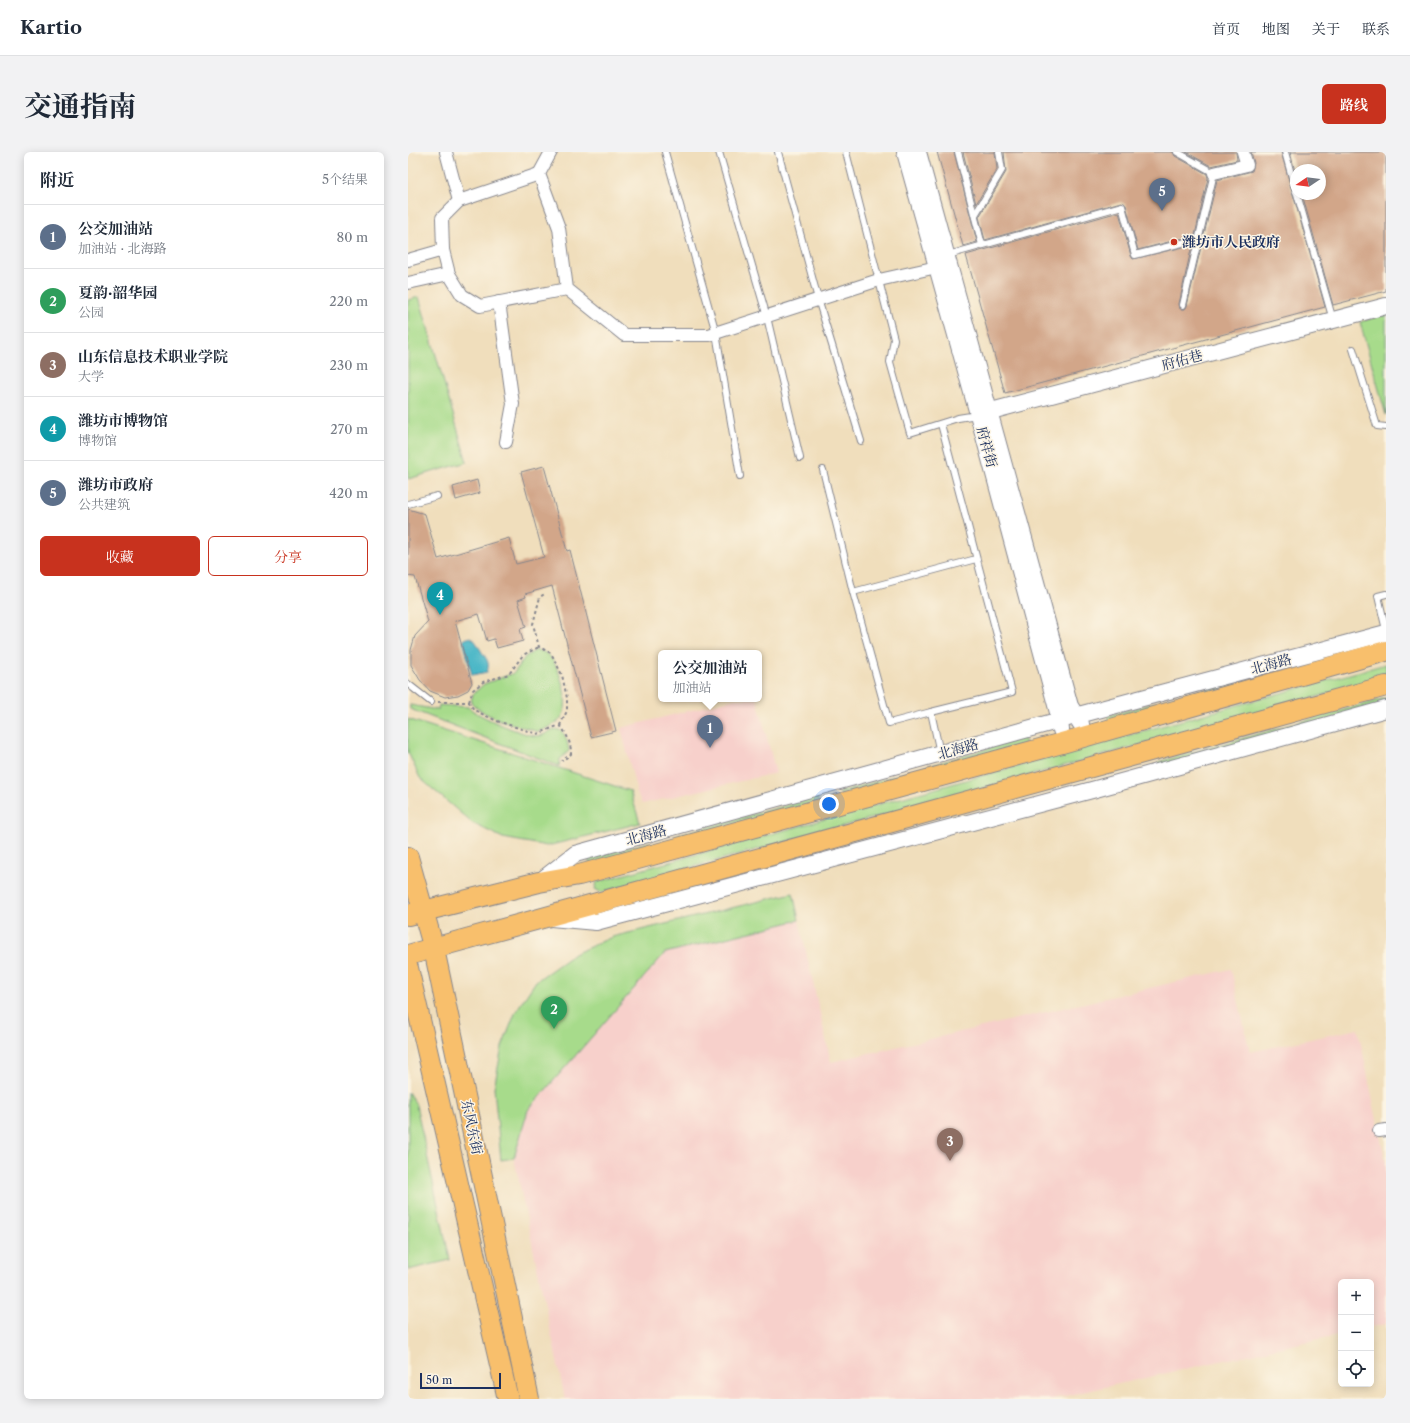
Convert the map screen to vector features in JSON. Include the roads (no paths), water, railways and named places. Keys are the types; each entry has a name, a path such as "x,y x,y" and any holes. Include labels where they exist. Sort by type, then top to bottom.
{"main road":[{"name":"北海路","path":"415,913 539,882 579,875 1062,743 1386,651"},
{"path":"408,955 546,917 675,892 1386,686"},
{"name":"东风东街","path":"408,857 415,913 434,949 529,1399"},
{"name":"东风东街","path":"408,968 508,1399"}],"street":[{"path":"446,152 459,201"},
{"path":"551,152 539,174 459,201 442,218 443,250 450,274 462,295 480,306 567,289"},
{"name":"府祥街","path":"905,152 942,261"},
{"name":"府祥街","path":"918,152 942,261 984,413 1070,706 1088,735"},
{"path":"1214,173 1247,165 1243,152"},
{"path":"539,174 559,228 567,289 624,335 709,335 818,299 942,261"},
{"path":"408,260 443,250"},
{"path":"408,283 450,274"},
{"path":"499,302 513,404 506,442"},
{"name":"府佑巷","path":"984,413 1386,306"},
{"name":"府祥街","path":"984,413 1060,720 1062,743"},
{"name":"北海路","path":"539,882 575,854 827,786 1060,720 1386,633"},
{"path":"675,892 1092,790 1386,710"},
{"path":"827,786 832,806"},
{"path":"661,831 669,850"}],"lane":[{"path":"665,152 716,333 740,476"},
{"path":"719,152 767,317 800,458"},
{"path":"778,152 818,299 861,441"},
{"path":"846,152 894,339 890,362 910,433 984,413"},
{"path":"958,152 982,245"},
{"path":"975,216 1002,170 1000,152"},
{"path":"1177,152 1214,173 1183,305"},
{"path":"1285,152 1290,171"},
{"path":"1298,200 1333,320"},
{"path":"942,261 982,245 1122,206 1135,255 1198,240"},
{"path":"1352,349 1377,426 1386,427"},
{"path":"823,470 853,592 889,723 1012,692 941,424"},
{"path":"408,504 437,496"},
{"path":"853,592 976,558"},
{"path":"1386,594 1378,596 1386,630"},
{"path":"408,684 431,702"},
{"path":"931,712 940,754"}],"water":[{"path":"470,637 474,639 487,660 487,672 472,675 463,640"}],"place":[{"name":"潍坊市政府","path":"1162,211"},
{"name":"潍坊市人民政府","path":"1174,242"},
{"name":"潍坊市博物馆","path":"440,615"},
{"name":"公交加油站","path":"710,748"},
{"name":"夏韵·韶华园","path":"554,1029"},
{"name":"山东信息技术职业学院","path":"950,1161"}]}
